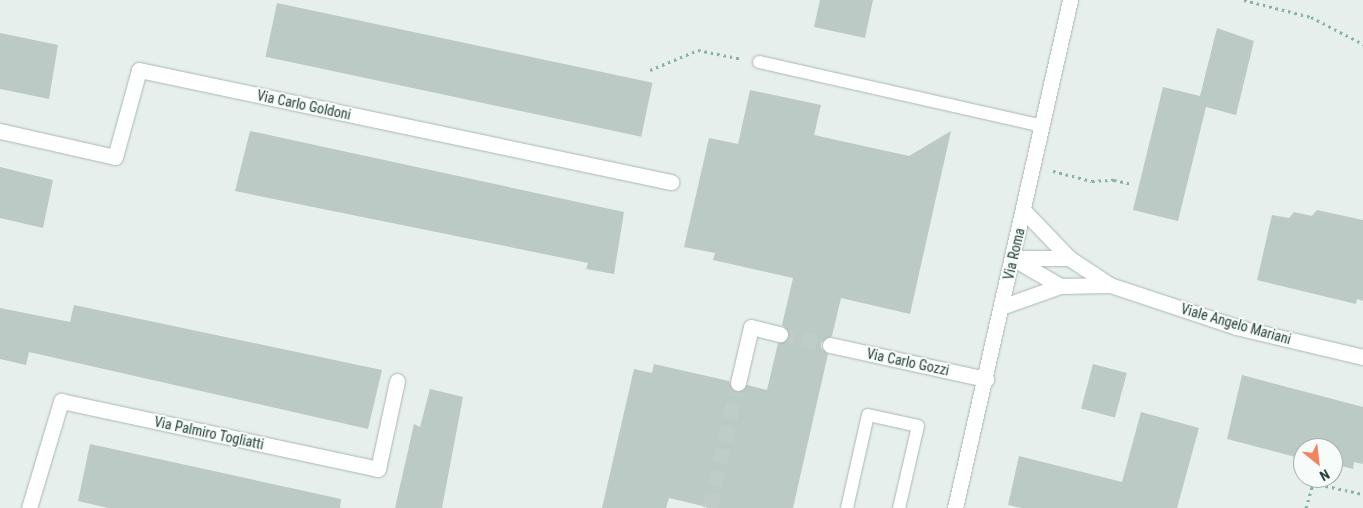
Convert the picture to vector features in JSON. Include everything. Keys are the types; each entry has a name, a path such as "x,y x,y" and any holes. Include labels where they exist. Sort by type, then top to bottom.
{"street":[{"name":"Via Roma","path":"955,508 986,379 1070,0"},
{"name":"Via Carlo Goldoni","path":"0,131 115,157 139,70 671,182"},
{"name":"Viale Angelo Mariani","path":"1024,211 1069,258 1110,285 1236,327 1363,358"},
{"path":"1013,258 1069,258"},
{"path":"1013,258 1060,286"},
{"name":"Viale Angelo Mariani","path":"1001,307 1060,286 1110,285"},
{"path":"738,383 751,327 780,334"},
{"name":"Via Carlo Gozzi","path":"830,345 986,379"},
{"name":"Via Palmiro Togliatti","path":"28,508 61,401 378,469 397,381"}],"lane":[{"path":"759,62 1042,126"},
{"path":"847,508 868,415 918,426 899,508"}],"path":[{"path":"1244,0 1311,17 1363,44"},
{"path":"650,70 698,50 759,62"},
{"path":"1033,167 1092,181 1114,180 1133,184"},
{"path":"1306,508 1313,483 1363,494"}],"building":[{"path":"820,0 873,0 865,38 814,27"},
{"path":"277,3 653,83 641,137 266,57"},
{"path":"1217,28 1254,41 1236,115 1206,107 1178,221 1133,210 1163,87 1200,96"},
{"path":"0,33 58,45 49,99 0,89"},
{"path":"750,90 821,105 814,135 909,156 951,131 910,314 841,298 832,336 821,343 821,348 828,354 793,508 711,508 669,498 666,508 602,508 634,369 652,373 654,364 729,381 731,389 736,392 747,385 767,390 778,343 789,337 789,331 782,325 793,278 713,260 715,253 684,247 709,138 738,144"},
{"path":"250,131 624,212 614,274 586,269 588,263 235,191"},
{"path":"0,167 53,180 43,228 0,218"},
{"path":"1317,210 1363,220 1363,301 1357,299 1356,304 1257,280 1272,215 1289,218 1294,212 1312,216"},
{"path":"74,305 382,370 368,429 29,352 26,365 0,359 0,308 70,322"},
{"path":"1093,364 1127,373 1115,417 1081,408"},
{"path":"1242,375 1363,407 1363,464 1354,462 1353,469 1343,466 1343,438 1293,438 1293,456 1227,439"},
{"path":"430,389 463,397 442,508 395,508 414,424 420,427"},
{"path":"1141,412 1199,428 1177,508 1022,508 1008,505 1019,456 1122,482"},
{"path":"90,444 341,499 340,508 108,508 78,501"}],"tunnel":[{"path":"780,334 830,345"},
{"path":"710,508 738,383"}]}
